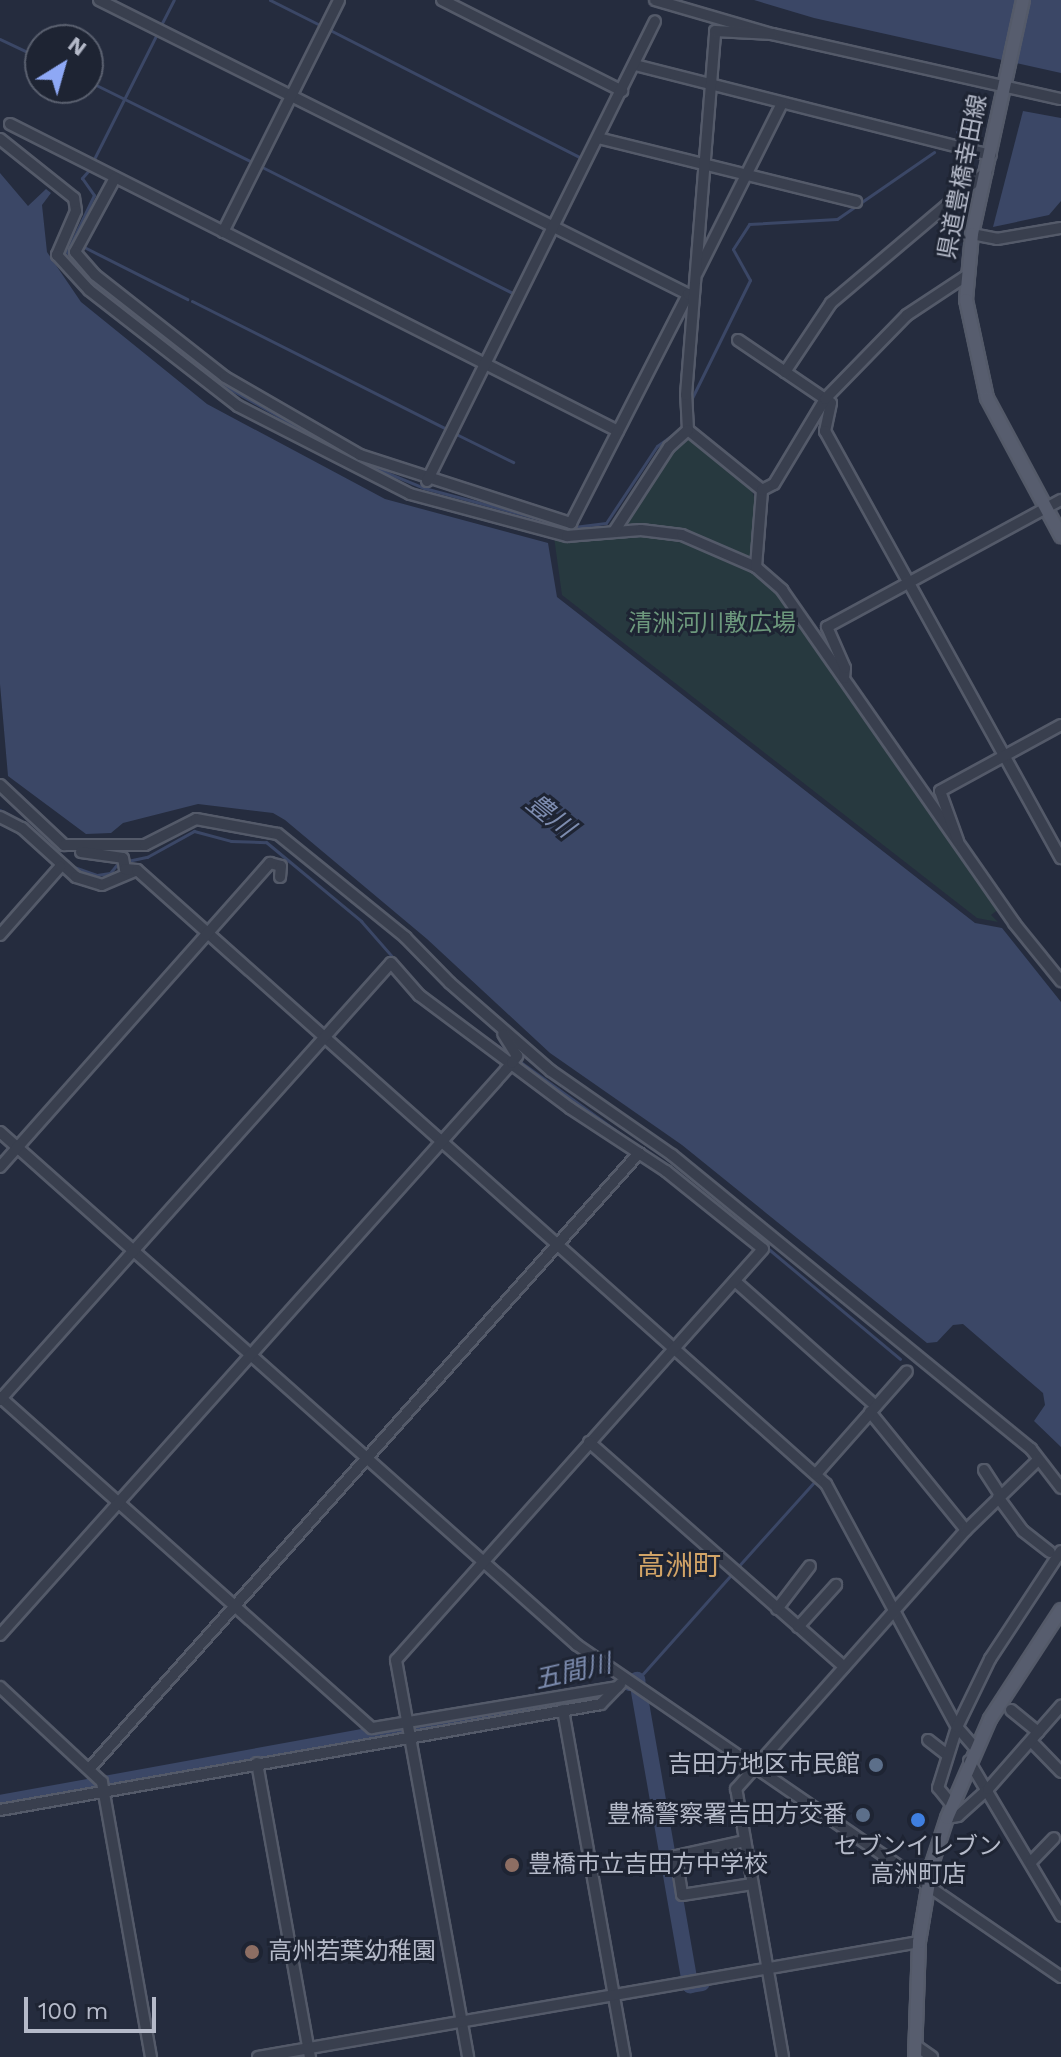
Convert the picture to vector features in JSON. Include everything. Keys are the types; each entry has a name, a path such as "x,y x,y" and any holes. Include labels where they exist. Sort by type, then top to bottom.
{"main road":[{"name":"県道豊橋幸田線","path":"1023,0 972,234 966,276 970,334 987,398 1061,536"},
{"path":"915,2051 919,1942 928,1886 949,1811 972,1755 1061,1610"}],"street":[{"path":"99,0 690,295"},
{"path":"223,232 339,0"},
{"path":"442,0 622,91"},
{"path":"655,0 772,34 1061,99"},
{"path":"427,481 655,21"},
{"path":"115,178 75,252 95,275 245,391 351,450 427,481 571,523 690,295 694,280 715,31 772,34"},
{"path":"635,65 991,155"},
{"path":"694,280 782,103"},
{"path":"10,124 618,431"},
{"path":"598,138 856,202"},
{"path":"0,139 74,198 76,211 57,255 78,279 238,406 410,494 567,536 615,530 682,535 756,567 782,590 958,843 1061,981"},
{"path":"785,372 831,303 987,171"},
{"path":"972,234 997,239 1061,228"},
{"path":"762,490 774,484 825,399 907,315 966,276"},
{"path":"615,530 669,447 688,430 690,295"},
{"path":"738,340 831,403 825,431 1061,858"},
{"path":"688,430 762,490"},
{"path":"756,567 762,490"},
{"path":"844,678 845,668 827,627 1061,500"},
{"path":"958,843 960,834 940,791 1061,725"},
{"path":"1,787 64,845 124,862 137,870 826,1484 896,1609 989,1788 1060,1909"},
{"path":"0,817 22,828 60,867 102,885 137,870"},
{"path":"64,845 145,845 189,819 271,830 405,937 505,1030 774,1237 1038,1460 1061,1488"},
{"path":"0,1167 270,863 281,866 280,877"},
{"path":"0,935 60,867"},
{"path":"468,2057 462,2020 408,1729 396,1660 763,1249 514,1060 419,995 391,963 1,1399 372,1728 408,1729 601,1704 621,1682"},
{"path":"505,1030 514,1060"},
{"path":"0,1635 514,1060"},
{"path":"0,1132 621,1682 754,1767 1061,1977"},
{"path":"91,1767 639,1153"},
{"path":"735,1281 873,1409 966,1530"},
{"path":"816,1474 907,1371"},
{"path":"589,1442 844,1667"},
{"path":"783,2057 736,1789 966,1530 1038,1460"},
{"path":"984,1470 1023,1531 1055,1551 990,1659 957,1727 938,1788 949,1811 964,1812 1059,1712"},
{"path":"777,1609 810,1566"},
{"path":"798,1627 836,1585"},
{"path":"0,1810 103,1787 257,1763 621,1682"},
{"path":"0,1687 91,1767 103,1787 151,2057"},
{"path":"563,1710 625,2057"},
{"path":"1011,1710 1061,1772"},
{"path":"928,1740 947,1755"},
{"path":"257,1763 309,2052"},
{"path":"1031,1862 1054,1838"},
{"path":"745,1841 676,1856 682,1895 752,1884"},
{"path":"258,2057 309,2052 462,2020 919,1942"},
{"path":"915,2051 932,2057"}],"green space":[{"name":"清洲河川敷広場","path":"689,436 749,482 756,503 753,555 747,558 698,537 628,524 671,450"},
{"name":"清洲河川敷広場","path":"618,534 668,534 740,559 775,586 999,909 991,915 998,922 977,918 562,595 554,537 576,541"}],"water":[{"path":"754,0 1061,0 1061,73 814,18"},
{"path":"1023,111 1061,118 1061,201 1049,215 993,227"},
{"name":"豊川","path":"0,173 28,206 46,189 51,193 42,205 47,252 81,302 207,404 385,499 548,543 557,597 975,923 1002,928 1061,1002 1061,1447 1034,1421 1045,1405 1043,1393 963,1324 953,1325 937,1342 927,1343 682,1145 550,1053 427,939 285,820 273,813 198,804 123,823 111,833 86,834 8,776 0,684"}],"waterway":[{"path":"161,25 174,0"},
{"path":"270,0 322,26"},
{"path":"328,29 581,158"},
{"path":"93,161 158,32"},
{"path":"0,39 24,50"},
{"path":"104,89 254,163"},
{"path":"957,132 982,111 983,102"},
{"path":"690,402 750,280 733,249 749,224 837,219 934,152"},
{"path":"260,166 513,293"},
{"path":"89,170 82,178 94,195 67,252 89,279 232,390 356,460 424,488 551,522"},
{"path":"82,246 187,299"},
{"path":"192,301 449,430"},
{"path":"454,433 513,462"},
{"path":"574,527 606,523 657,446 673,435"},
{"path":"0,810 22,822"},
{"path":"68,865 97,875 110,873 118,863 147,857 194,831 231,841 266,842 361,921 396,961"},
{"path":"479,1034 510,1054"},
{"path":"519,1061 636,1145"},
{"path":"765,1246 900,1359"},
{"path":"736,1569 814,1482"},
{"path":"640,1677 731,1575"},
{"name":"五間川","path":"630,1683 637,1680 690,1985 702,1983"},
{"name":"五間川","path":"0,1803 538,1705"}],"place":[{"name":"吉田方地区市民館","path":"876,1765"},
{"name":"豊橋警察署吉田方交番","path":"863,1815"},
{"name":"セブンイレブン 高洲町店","path":"918,1820"},
{"name":"豊橋市立吉田方中学校","path":"512,1865"},
{"name":"高州若葉幼稚園","path":"252,1952"}],"district":[{"name":"高洲町","path":"679,1566"}]}
